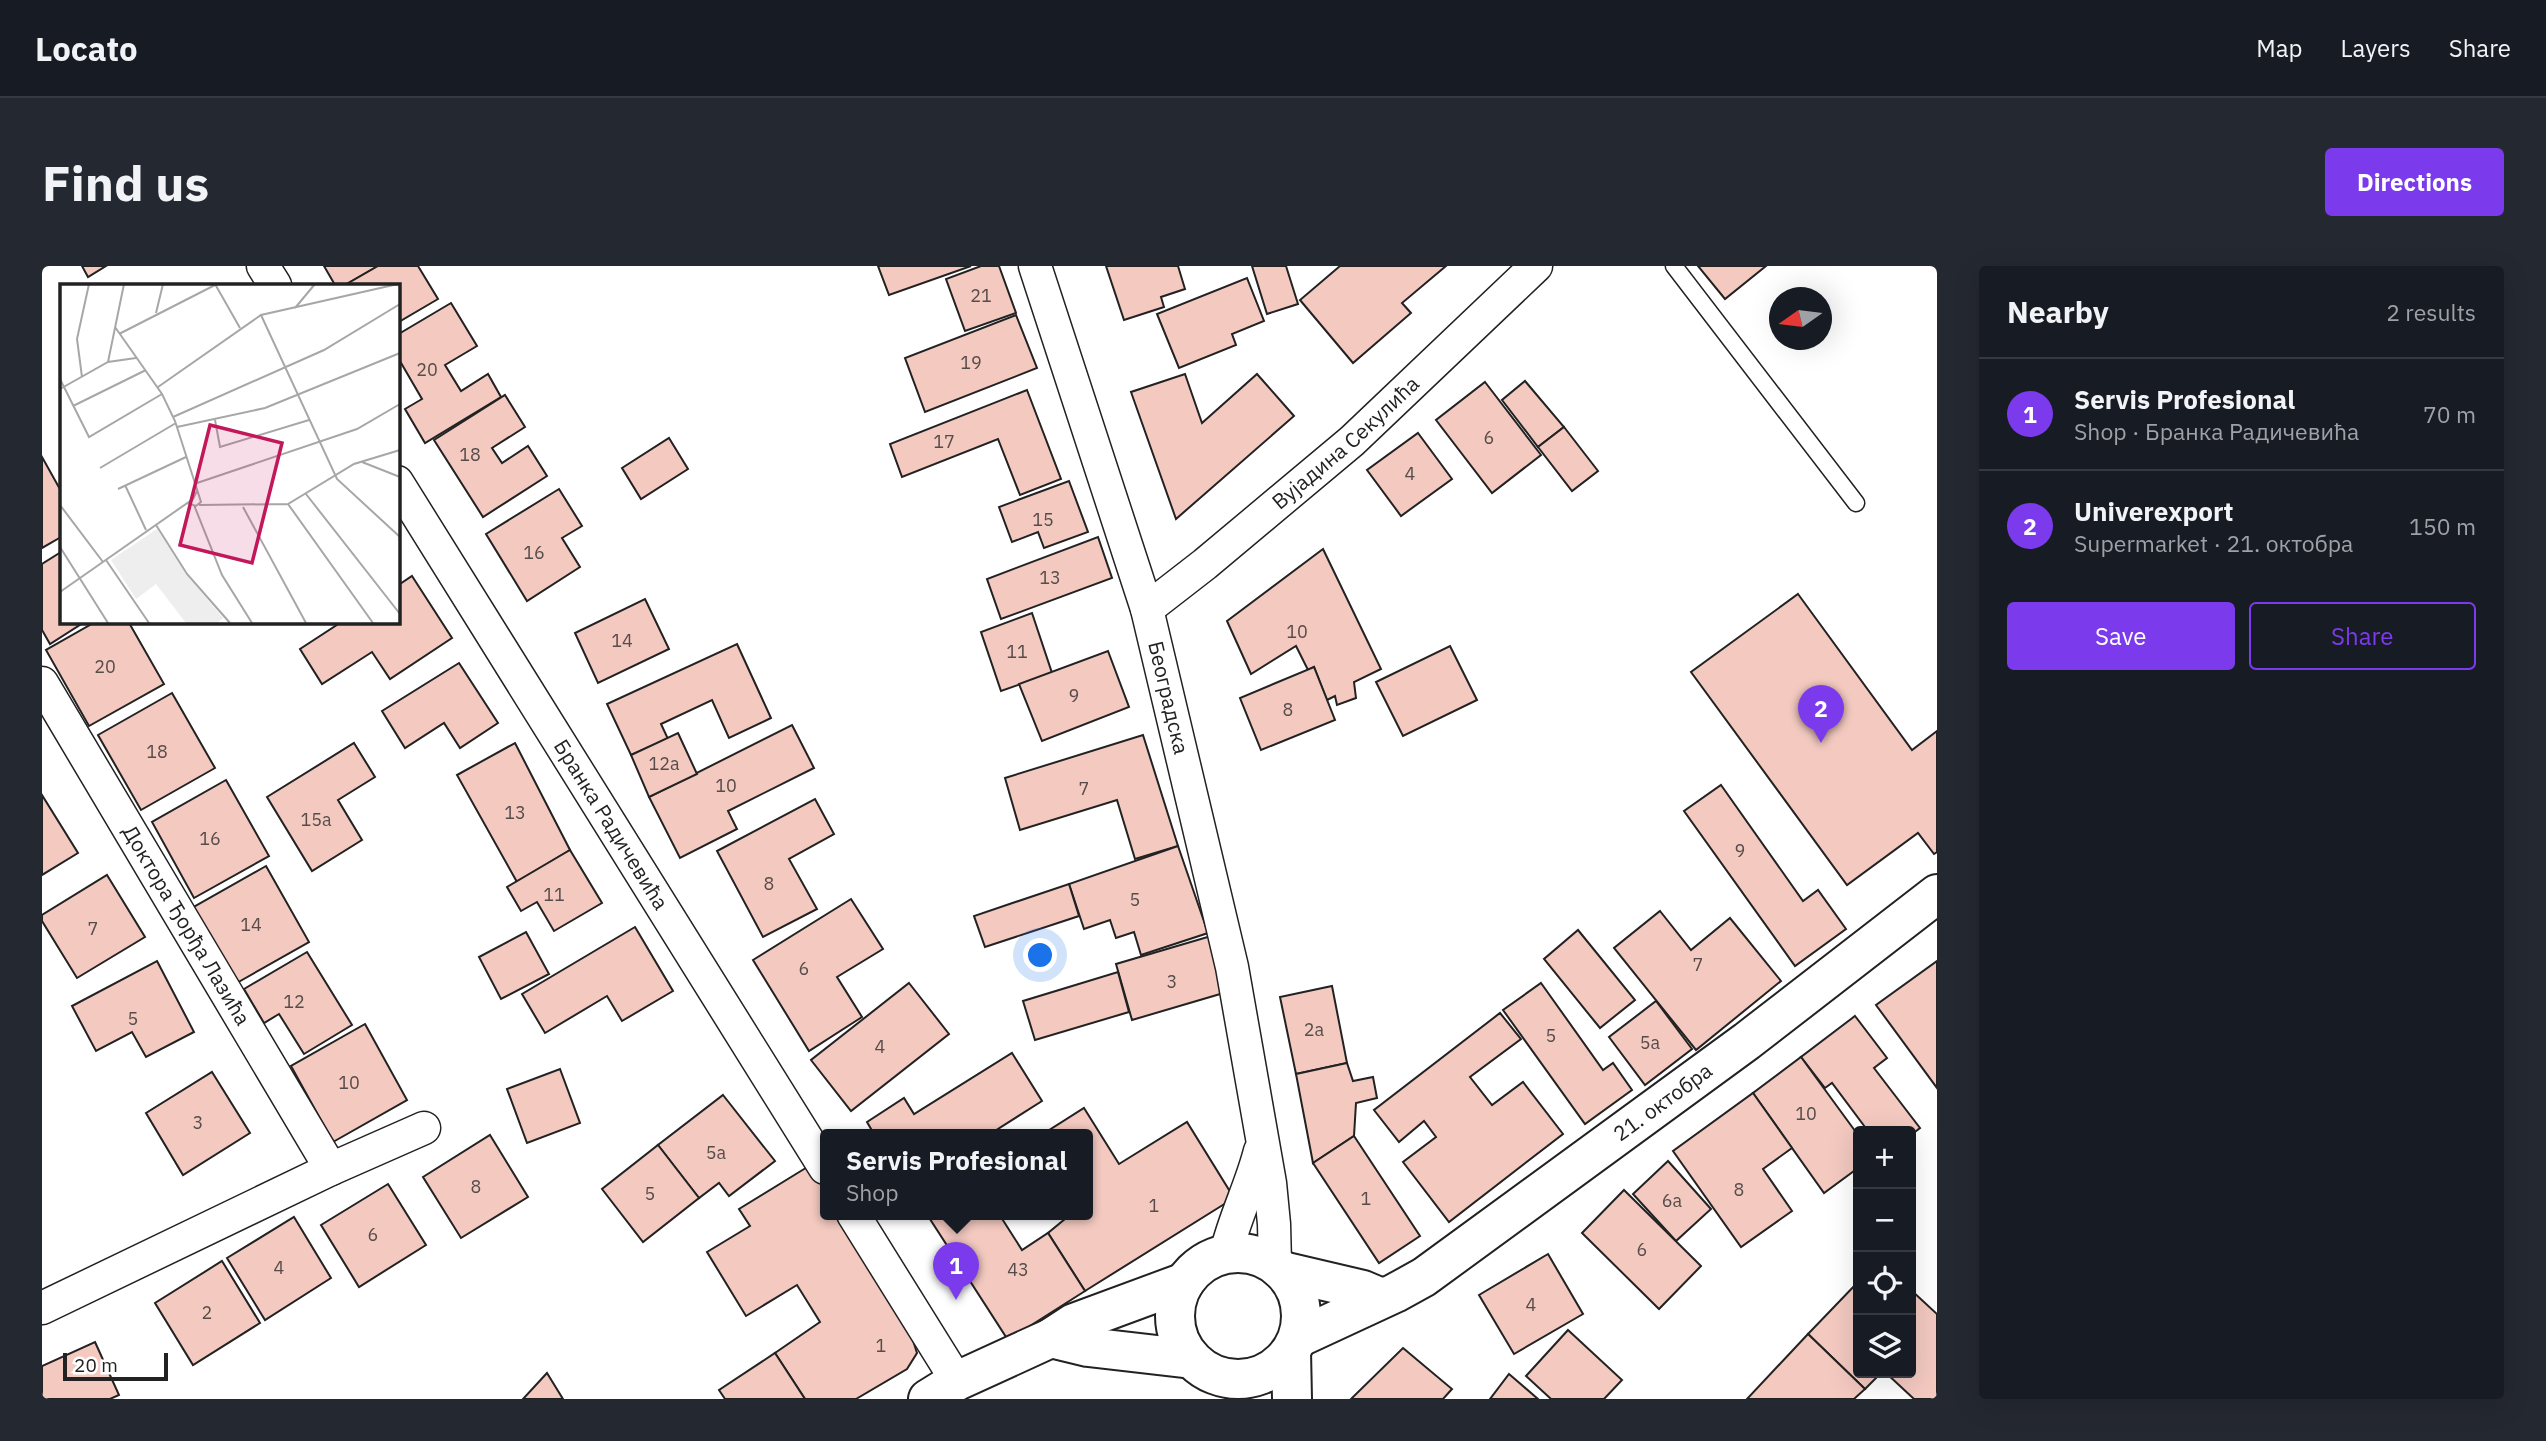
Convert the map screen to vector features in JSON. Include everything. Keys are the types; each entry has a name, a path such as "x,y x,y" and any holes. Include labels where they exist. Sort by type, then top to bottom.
{"street":[{"path":"263,266 274,284"},
{"name":"Београдска","path":"1035,266 1147,609 1232,967 1263,1139 1279,1268"},
{"name":"Вујадина Секулића","path":"1147,609 1352,441 1536,266"},
{"name":"Бранка Радичевића","path":"399,485 820,1160"},
{"name":"Доктора Ђорђа Лазића","path":"42,683 331,1169"},
{"name":"21. октобра","path":"1295,1344 1424,1277 1747,1041 1937,894"},
{"path":"42,1308 331,1169 424,1128"},
{"name":"Београдска","path":"1226,1254 1233,1226 1253,1180 1263,1139"},
{"path":"856,1220 942,1390 1051,1338 1074,1324 1185,1282"},
{"path":"1213,1378 1184,1349 1177,1332 1175,1315 1185,1282 1196,1269 1210,1260 1226,1254 1242,1253 1260,1257 1279,1268 1363,1290 1382,1298"},
{"path":"1279,1268 1294,1286 1300,1302 1301,1320 1295,1344 1292,1399"},
{"path":"1051,1338 1213,1378 1227,1379 1255,1377 1282,1363 1295,1344"}],"lane":[{"path":"1674,266 1856,503"}],"building":[{"path":"82,266 106,266 88,277"},
{"path":"324,266 378,266 347,284 334,284"},
{"path":"378,266 418,266 438,299 399,322 399,284 347,284"},
{"path":"878,266 971,266 889,295"},
{"path":"981,266 999,266 1016,313 965,331 946,279"},
{"path":"1106,266 1178,266 1185,289 1161,297 1164,307 1124,320"},
{"path":"1252,266 1286,266 1298,304 1267,314"},
{"path":"1340,266 1446,266 1402,303 1411,313 1353,363 1300,300"},
{"path":"1698,266 1766,266 1725,299"},
{"path":"1247,278 1264,321 1232,334 1236,345 1179,368 1157,314"},
{"path":"451,303 477,346 445,365 461,391 488,374 501,397 425,443 405,409 422,399 399,359 399,334"},
{"path":"1016,315 1037,368 925,412 905,358"},
{"path":"1185,374 1202,423 1257,374 1294,416 1176,519 1131,392"},
{"path":"1525,381 1564,427 1538,447 1502,400"},
{"path":"1485,382 1541,455 1492,493 1436,420"},
{"path":"1027,390 1061,479 1020,495 998,439 902,477 890,444"},
{"path":"505,395 525,427 492,448 502,463 528,446 547,476 483,517 434,440"},
{"path":"1564,427 1598,471 1572,491 1538,447"},
{"path":"1418,433 1452,479 1401,516 1367,470"},
{"path":"669,438 688,469 641,499 622,468"},
{"path":"42,457 60,489 60,538 42,548"},
{"path":"1069,481 1088,532 1044,548 1038,532 1012,542 999,507"},
{"path":"559,489 582,526 562,538 580,567 527,601 486,534"},
{"path":"1098,537 1112,578 1001,619 987,579"},
{"path":"1323,549 1381,669 1354,682 1356,698 1337,705 1335,696 1327,700 1314,667 1308,670 1296,646 1251,674 1227,621"},
{"path":"60,553 60,623 83,623 50,644 42,630 42,564"},
{"path":"412,576 452,638 390,679 372,652 322,684 300,649 340,623 399,623 399,585"},
{"path":"1798,594 1912,750 1937,731 1937,852 1934,854 1918,833 1847,885 1691,672"},
{"path":"645,599 669,649 598,683 575,633"},
{"path":"1032,613 1052,673 1001,691 981,632"},
{"path":"93,623 129,623 164,684 89,726 46,650"},
{"path":"737,644 771,718 729,738 712,700 661,724 668,739 631,755 607,704"},
{"path":"1450,646 1477,700 1403,736 1376,682"},
{"path":"1108,651 1129,707 1042,741 1019,684"},
{"path":"459,663 498,723 460,748 444,723 405,748 382,711"},
{"path":"1314,667 1335,720 1261,750 1240,698"},
{"path":"172,693 215,768 141,810 98,735"},
{"path":"792,725 814,768 728,811 737,829 680,858 649,797"},
{"path":"678,733 697,774 649,797 631,755"},
{"path":"1143,735 1178,846 1135,859 1117,800 1020,830 1005,778"},
{"path":"354,743 375,777 338,800 362,840 312,871 267,797"},
{"path":"515,743 570,850 517,882 457,775"},
{"path":"226,780 269,856 194,898 152,822"},
{"path":"1721,785 1803,901 1818,890 1846,929 1795,966 1684,811"},
{"path":"42,795 78,853 42,875"},
{"path":"815,799 834,834 789,859 817,909 763,937 717,851"},
{"path":"1178,846 1208,933 1141,955 1134,932 1116,938 1110,920 1084,929 1069,884"},
{"path":"570,850 602,903 554,931 537,902 521,911 507,887"},
{"path":"266,866 309,942 235,984 192,908"},
{"path":"107,875 145,937 77,978 42,921 42,915"},
{"path":"1069,884 1079,916 985,947 974,916"},
{"path":"851,899 883,949 837,977 862,1017 809,1051 753,960"},
{"path":"1660,911 1691,950 1730,918 1781,981 1696,1050 1614,948"},
{"path":"635,927 673,991 622,1021 607,996 545,1033 522,994"},
{"path":"1578,930 1635,1000 1600,1028 1544,959"},
{"path":"526,932 549,974 501,999 479,957"},
{"path":"1211,936 1227,992 1132,1020 1116,964"},
{"path":"307,952 352,1025 304,1054 279,1014 264,1023 244,989"},
{"path":"157,961 194,1032 146,1057 132,1032 96,1051 72,1006"},
{"path":"1937,961 1937,1088 1876,1005"},
{"path":"1118,972 1129,1012 1035,1040 1023,1001"},
{"path":"909,983 949,1034 851,1111 811,1060"},
{"path":"1541,983 1603,1070 1613,1063 1632,1090 1585,1124 1503,1010"},
{"path":"1332,986 1347,1063 1296,1074 1280,997"},
{"path":"1656,1001 1692,1049 1645,1085 1609,1037"},
{"path":"1500,1013 1521,1039 1470,1077 1492,1105 1523,1082 1563,1134 1449,1222 1403,1162 1436,1137 1424,1121 1399,1142 1374,1110"},
{"path":"1855,1016 1887,1058 1874,1068 1920,1128 1916,1131 1916,1126 1864,1126 1832,1083 1825,1088 1801,1057"},
{"path":"365,1024 407,1100 333,1142 291,1066"},
{"path":"1012,1053 1042,1101 998,1129 871,1129 867,1122 904,1098 914,1114"},
{"path":"1801,1057 1853,1128 1853,1172 1824,1193 1753,1093"},
{"path":"1347,1063 1353,1081 1373,1077 1377,1098 1356,1103 1354,1136 1313,1163 1296,1074"},
{"path":"560,1069 580,1123 527,1143 507,1089"},
{"path":"212,1072 250,1133 183,1175 146,1113"},
{"path":"1753,1093 1792,1148 1763,1169 1792,1211 1741,1247 1673,1151"},
{"path":"723,1095 775,1161 729,1196 719,1183 699,1198 658,1145"},
{"path":"1084,1108 1119,1164 1187,1122 1234,1198 1085,1291 1048,1233 1064,1220 1093,1220 1093,1129 1051,1129"},
{"path":"490,1135 528,1197 461,1238 423,1177"},
{"path":"1354,1136 1420,1236 1379,1263 1313,1163"},
{"path":"658,1145 699,1198 643,1242 602,1189"},
{"path":"1668,1161 1711,1209 1676,1241 1633,1194"},
{"path":"809,1166 820,1182 820,1220 844,1220 909,1328 917,1353 907,1369 856,1399 805,1399 775,1353 820,1322 797,1285 746,1316 707,1252 750,1226 739,1209"},
{"path":"388,1184 426,1245 359,1287 321,1225"},
{"path":"1624,1190 1701,1266 1659,1309 1582,1233"},
{"path":"294,1217 331,1278 265,1320 227,1258"},
{"path":"931,1220 1003,1220 1022,1250 1048,1233 1085,1291 1008,1340"},
{"path":"1548,1254 1583,1314 1514,1354 1479,1295"},
{"path":"222,1261 260,1323 193,1365 155,1303"},
{"path":"1853,1287 1853,1377 1808,1334"},
{"path":"1916,1295 1937,1314 1937,1399 1914,1399 1891,1378 1916,1378"},
{"path":"1568,1330 1622,1380 1604,1399 1551,1399 1526,1376"},
{"path":"1808,1334 1865,1389 1854,1399 1747,1399"},
{"path":"95,1342 119,1395 110,1399 42,1399 42,1366"},
{"path":"1403,1348 1452,1389 1443,1399 1351,1399"},
{"path":"775,1353 805,1399 725,1399 719,1390"},
{"path":"547,1373 563,1399 523,1399"},
{"path":"1509,1374 1538,1399 1490,1399"},
{"path":"1854,1378 1876,1378 1865,1389"}],"place":[{"name":"Univerexport","path":"1821,743"},
{"name":"Servis Profesional","path":"956,1300"}]}
